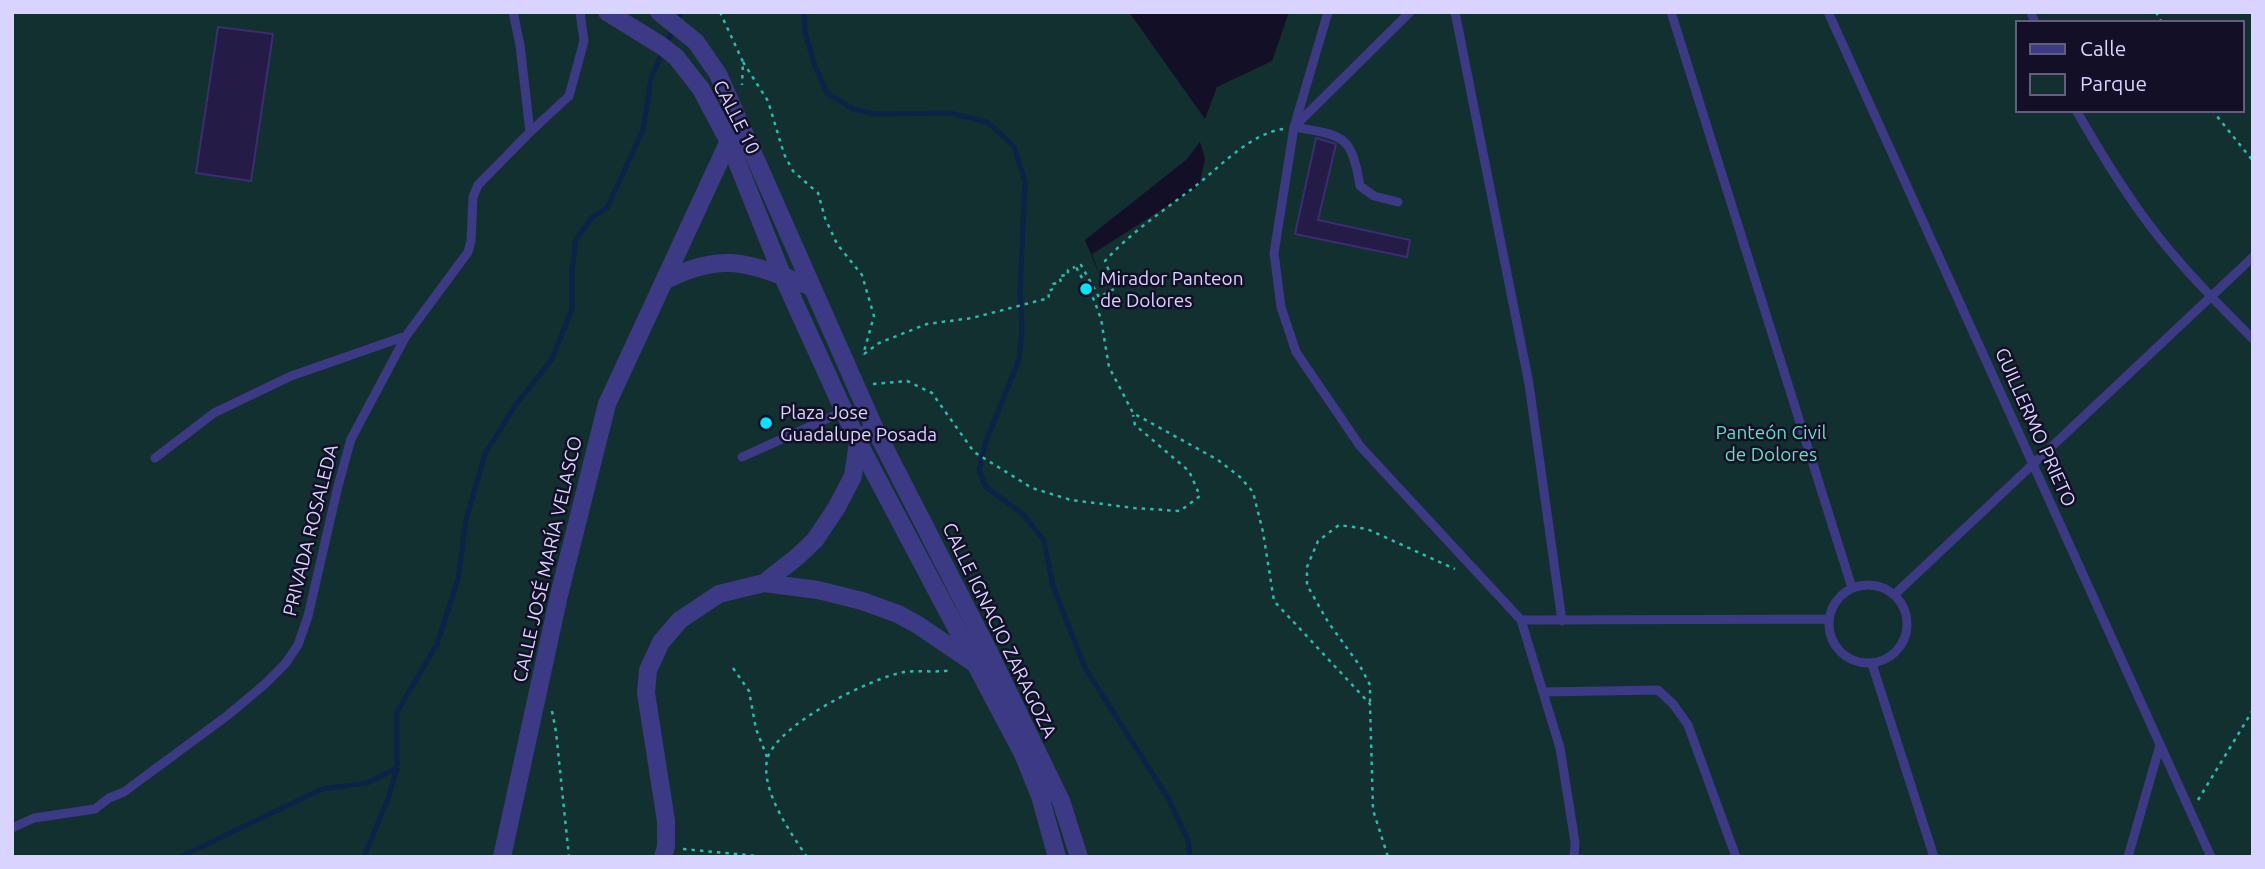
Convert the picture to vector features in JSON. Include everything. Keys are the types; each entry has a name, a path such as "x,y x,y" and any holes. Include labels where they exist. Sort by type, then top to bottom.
{"street":[{"name":"CALLE 10","path":"607,12 669,51 701,89 729,142 783,277"},
{"name":"CALLE 10","path":"664,15 685,30 708,57 737,115 812,287"},
{"name":"CALLE JOSÉ MARÍA VELASCO","path":"502,857 559,595 607,404 729,142 737,115"},
{"path":"664,281 712,262 743,264 812,287"},
{"name":"CALLE IGNACIO ZARAGOZA","path":"783,277 858,442 1023,754 1040,796 1057,857"},
{"name":"CALLE IGNACIO ZARAGOZA","path":"812,287 874,427 988,650 1061,801 1079,857"},
{"path":"858,442 874,427"},
{"name":"CALLE IGNACIO ZARAGOZA","path":"764,583 814,540 837,507 853,475 858,442"},
{"name":"CALLE IGNACIO ZARAGOZA","path":"664,852 666,821 646,693 648,670 661,642 680,620 719,594 764,583 818,590 862,601 898,614 977,665"}],"lane":[{"path":"513,12 520,45 530,132"},
{"name":"PRIVADA ROSALEDA","path":"12,828 34,818 95,809 109,798 124,792 228,715 285,664 298,645 308,615 351,439 406,336 468,252 473,197 478,185 569,96 584,41 580,12"},
{"path":"1328,12 1294,127 1274,253 1281,307 1296,352 1360,446 1521,620 1560,748 1575,842 1574,857"},
{"path":"1294,127 1410,12"},
{"path":"1455,12 1529,384 1562,621"},
{"path":"1671,12 1852,588"},
{"name":"GUILLERMO PRIETO","path":"1828,12 2211,857"},
{"path":"2077,112 2107,164 2158,237 2210,296 2253,339"},
{"path":"1294,127 1337,135 1354,154 1360,186 1374,196 1398,202"},
{"path":"1894,595 2253,257"},
{"path":"155,458 214,413 291,376 406,336"},
{"path":"741,457 844,411"},
{"path":"1874,585 1885,588 1894,595 1902,603 1906,614 1906,636 1893,655 1872,664 1849,659 1839,652 1832,642 1829,619 1833,606 1841,596 1852,588 1874,585"},
{"path":"1521,620 1829,619"},
{"path":"1872,664 1934,857"},
{"path":"1544,692 1658,691 1673,704 1688,725 1735,857"},
{"path":"2128,857 2160,745"}],"path":[{"path":"720,12 743,62 768,102 784,154 793,171 818,193 825,218 837,244 862,275 874,316 863,355"},
{"path":"737,115 743,62"},
{"path":"2214,112 2253,161"},
{"path":"843,357 863,355 879,343 927,324 972,318 1049,298 1048,291 1053,289 1053,284 1061,282 1059,276 1068,275 1068,270 1081,265 1099,297 1116,288 1105,261 1140,228 1243,148 1272,131 1294,127"},
{"path":"856,386 907,381 932,393 974,452 1032,488 1071,500 1180,511 1200,496 1189,471 1135,425 1110,367 1101,319 1094,300 1076,267"},
{"path":"1132,413 1218,460 1240,477 1253,492 1263,532 1274,601 1370,704"},
{"path":"1388,857 1373,810 1370,685 1307,585 1307,567 1318,541 1339,525 1367,529 1485,580"},
{"path":"767,757 785,734 815,711 863,686 904,672 935,673 977,665"},
{"path":"733,668 749,691 757,729 767,757 767,776 781,819 807,857"},
{"path":"551,706 569,857"},
{"path":"2191,811 2253,710"},
{"path":"664,852 768,857"}],"green space":[{"name":"Panteón Civil de Dolores","path":"12,12 1129,12 1205,119 1217,87 1272,61 1289,12 2253,12 2253,857 12,857","holes":["1200,142 1205,159 1199,186 1092,254 1100,276 1085,240 1186,160"]}],"building":[{"path":"218,27 273,34 251,181 196,173"},
{"path":"1316,138 1336,144 1318,220 1410,240 1407,257 1295,234"}],"waterway":[{"path":"364,857 389,796 397,768 397,712 437,644 458,579 466,520 485,454 514,407 552,359 572,309 572,271 576,240 591,218 607,208 643,130 651,78 681,12"},
{"path":"804,12 805,33 827,93 853,109 876,114 950,113 987,122 1014,146 1025,182 1019,360 986,441 979,470 986,487 1024,515 1044,541 1053,586 1085,668 1168,798 1188,840 1190,857"},
{"path":"180,857 322,789 367,783 397,768"}],"place":[{"name":"Mirador Panteon de Dolores","path":"1086,289"},
{"name":"Plaza Jose Guadalupe Posada","path":"766,423"}]}
